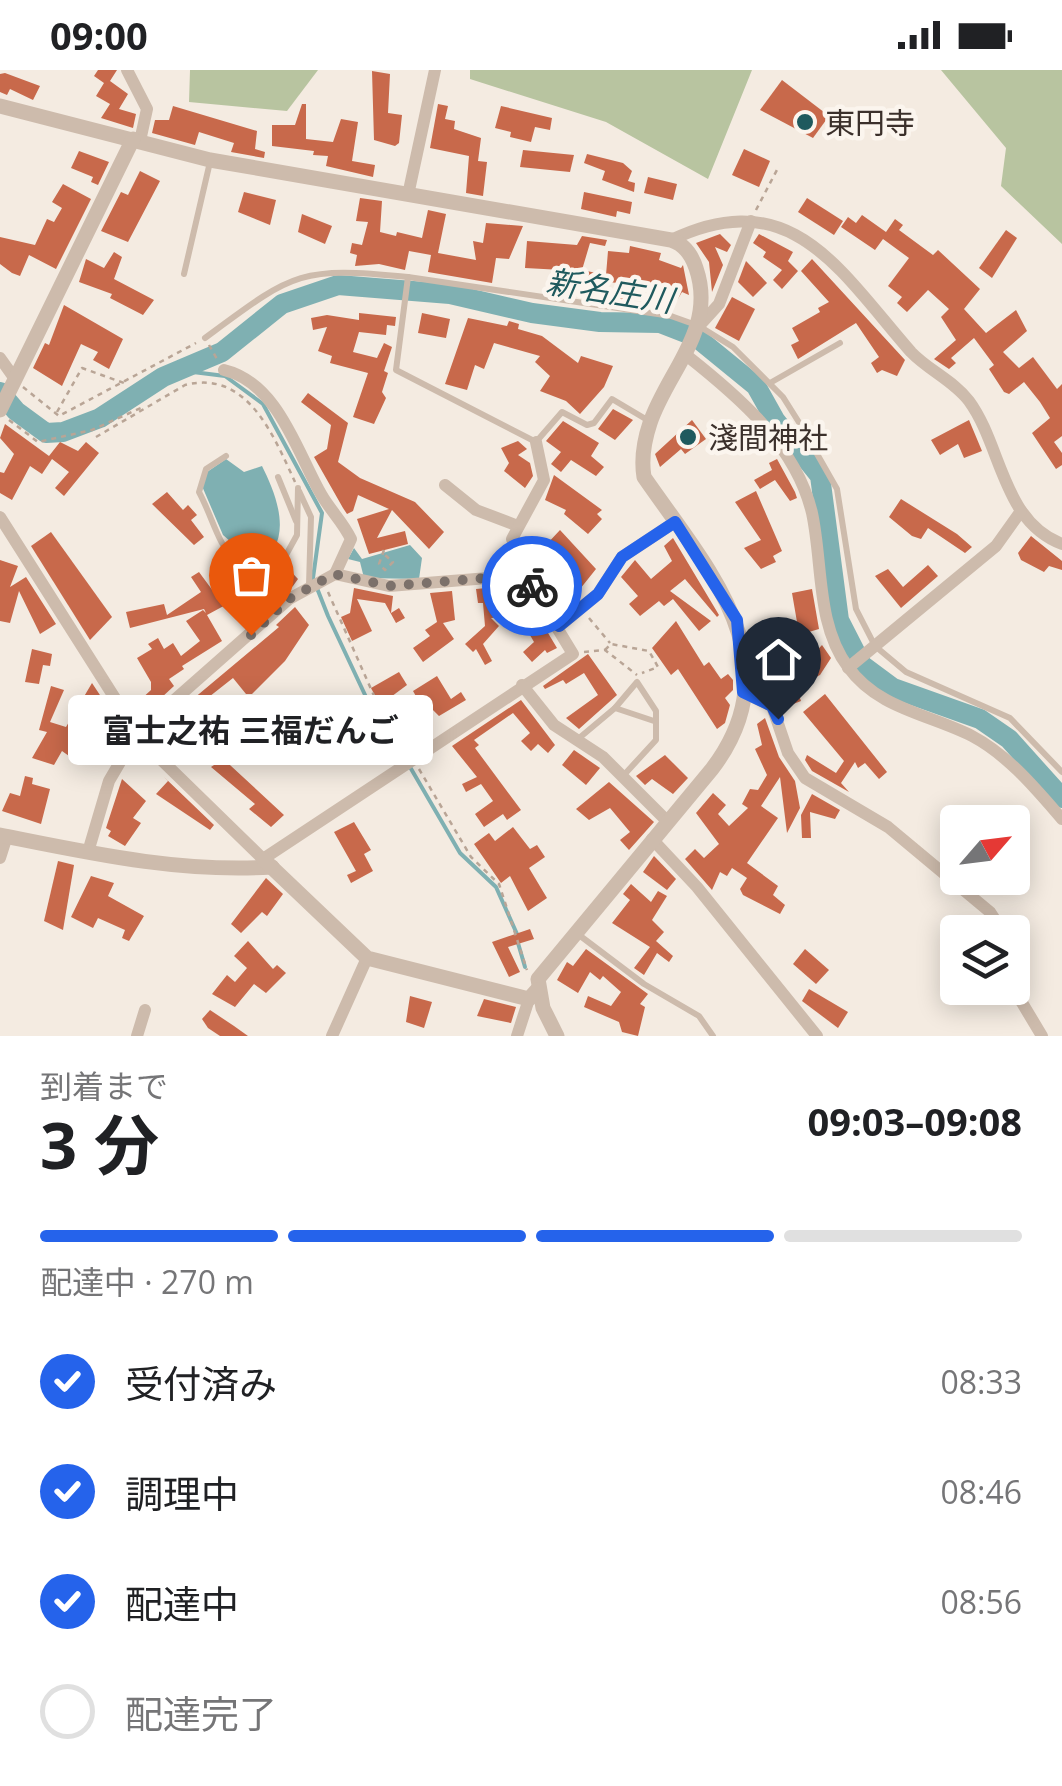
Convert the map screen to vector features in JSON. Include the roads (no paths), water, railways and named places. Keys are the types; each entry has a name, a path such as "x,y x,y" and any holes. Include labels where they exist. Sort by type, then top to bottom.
{"street":[{"path":"4,414 14,381 137,140 147,110 126,70"},
{"path":"408,195 436,70"},
{"path":"0,106 210,160 671,240 693,258 699,276 699,326"},
{"path":"671,240 719,220 751,220 797,234 824,255 914,355 968,400 1021,511 1062,544"},
{"path":"518,1036 548,961 729,746 743,692 737,620 644,477 641,461 650,422 699,326 719,304 751,220"},
{"path":"686,354 744,401 804,486 829,633 850,667 885,700 972,736 1004,758 1062,819"},
{"path":"0,358 14,381"},
{"path":"88,852 110,781 137,733 319,582 344,554 351,539 312,480 269,399 220,376"},
{"path":"0,858 3,836 220,870 267,863 324,814 573,654 524,575 512,539 544,480 536,442"},
{"path":"444,485 476,510 518,526"},
{"path":"850,667 996,546 1021,511"},
{"path":"0,517 137,733 367,958 533,994 557,1036"},
{"path":"559,626 598,594 622,557 675,522"},
{"path":"319,582 389,586 524,575"},
{"path":"522,685 554,724 603,757 668,822"},
{"path":"743,692 772,706 788,752 805,778 888,827 992,915"},
{"path":"652,840 697,887 817,1036"},
{"path":"332,1036 367,958"},
{"path":"1023,1005 1042,1036"},
{"path":"137,1036 145,1010"}],"lane":[{"path":"184,274 210,160"},
{"path":"205,338 295,277 343,271 671,316 699,326 733,347 770,383 837,489 856,609 874,646 906,672 1010,718 1062,772"},
{"path":"408,278 396,370 536,442 562,412 587,425 594,423 612,399 650,422"},
{"path":"770,383 840,342"},
{"path":"226,456 206,469 198,492 212,515 220,548 232,559 269,563 286,555 297,536 298,488"},
{"path":"278,477 289,511 298,522"},
{"path":"298,488 312,480"},
{"path":"298,488 311,518 319,582"},
{"path":"576,740 615,708 637,682 656,711 656,740 622,776"},
{"path":"615,708 654,721"},
{"path":"574,931 644,984 699,1016 713,1036"}],"water":[{"path":"226,459 244,472 262,466 280,518 274,549 247,556 223,535 202,486 207,472"},
{"path":"410,545 422,558 419,579 364,578 360,562 348,559 354,548 362,559"}],"waterway":[{"name":"新名庄川","path":"0,392 16,411 46,433 63,432 100,418 163,377 222,352 282,304 338,285 450,294 532,313 600,322 660,323 696,337 756,386 775,420 820,476 839,620 862,665 893,688 980,719 1009,739 1062,798"},
{"path":"177,370 225,376 263,404 322,513 313,578 328,616 366,697 405,759"},
{"path":"410,767 460,853 496,887 517,934"},
{"path":"518,943 525,967"}],"place":[{"name":"東円寺","path":"805,122"},
{"name":"淺間神社","path":"688,437"},
{"name":"富士之祐 三福だんご","path":"251,635"}]}
